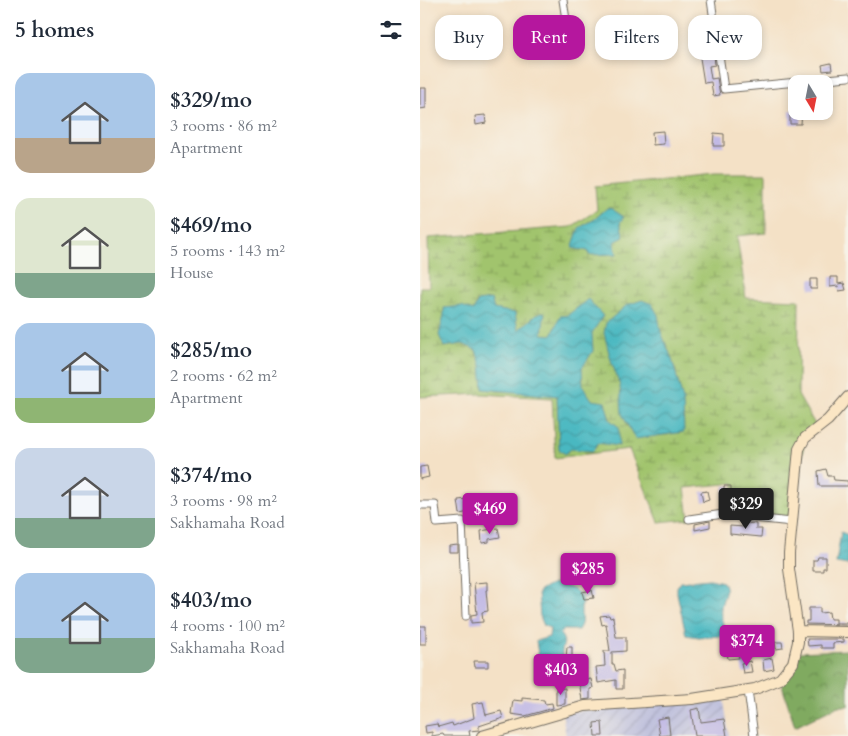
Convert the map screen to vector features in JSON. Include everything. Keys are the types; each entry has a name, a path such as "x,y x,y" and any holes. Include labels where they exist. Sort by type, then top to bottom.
{"street":[{"path":"562,0 565,15"},
{"path":"711,0 724,89 848,77"},
{"path":"482,736 586,706 692,699 748,690 780,679 788,671 797,652 798,631 789,569 800,449 808,435 828,420 848,397"},
{"path":"420,505 434,505 437,523 462,521 466,616"},
{"path":"689,519 730,513 745,517 792,522"},
{"path":"798,631 848,632"},
{"path":"748,690 754,736"}],"shaded area":[{"path":"723,694 729,736 566,736 562,713"}],"green space":[{"path":"714,174 766,174 766,233 737,236 746,298 799,300 798,395 817,428 805,438 792,522 735,514 734,483 685,488 689,519 659,522 629,449 555,458 552,398 482,394 420,397 420,287 429,287 428,238 571,227 597,210 595,186"},
{"path":"848,650 848,706 838,706 795,727 780,679 797,652"}],"water":[{"path":"607,208 624,217 620,222 624,237 614,242 617,254 589,255 588,251 572,248 579,228 595,219"},
{"path":"491,299 494,309 515,313 518,330 536,315 545,312 542,334 552,335 560,316 568,315 588,299 603,316 592,333 593,351 582,368 583,386 592,400 605,402 610,420 619,427 619,446 598,443 593,451 571,449 565,454 559,449 557,396 483,389 481,365 476,350 463,344 444,347 439,335 444,308 462,306 473,311 478,301"},
{"path":"642,300 652,304 658,315 661,332 672,359 683,400 684,432 635,439 622,414 620,386 604,333 606,323 627,305"},
{"path":"841,532 848,535 848,565 836,563"},
{"path":"710,579 723,582 725,586 721,612 724,636 699,637 686,635 677,587 680,582"},
{"path":"554,584 576,591 581,597 582,602 580,628 578,630 564,630 560,634 564,642 562,653 565,665 564,673 561,676 551,678 541,676 536,671 538,654 536,641 549,637 550,628 544,626 540,616 538,592"}],"building":[{"path":"700,60 714,60 715,65 709,66 711,79 717,78 720,95 713,96 711,82 704,83"},
{"path":"831,63 832,70 823,71 822,65"},
{"path":"420,88 426,88 426,108 420,109"},
{"path":"485,115 486,123 476,125 475,116"},
{"path":"790,120 801,120 801,124 790,124"},
{"path":"663,131 664,144 653,145 652,132"},
{"path":"714,133 724,134 724,146 713,146"},
{"path":"830,277 838,277 838,284 844,283 846,290 839,291 838,286 830,287"},
{"path":"810,279 817,279 817,289 810,289"},
{"path":"427,466 429,477 420,479 420,467"},
{"path":"826,469 828,476 833,476 834,480 848,481 848,486 819,486 818,471"},
{"path":"724,486 731,486 731,500 724,500"},
{"path":"707,491 709,500 703,502 701,492"},
{"path":"490,497 491,509 482,510 481,498"},
{"path":"467,499 469,512 460,514 458,500"},
{"path":"710,521 710,527 695,530 695,524"},
{"path":"745,523 756,524 756,529 762,529 761,537 730,534 730,526 744,527"},
{"path":"498,528 500,537 489,539 489,542 482,543 481,531"},
{"path":"458,545 458,552 449,552 449,546"},
{"path":"818,557 826,557 826,568 823,568 823,571 813,571 813,560 817,560"},
{"path":"599,575 605,576 604,584 598,583"},
{"path":"487,582 488,611 482,612 483,622 471,623 471,615 477,614 474,583"},
{"path":"592,590 594,598 584,599 582,592"},
{"path":"809,608 820,608 820,613 829,612 830,619 836,619 836,623 846,623 847,625 806,624 806,621 809,621"},
{"path":"609,615 610,618 613,617 616,637 626,637 626,651 612,652 612,664 614,664 616,671 623,670 623,689 616,689 616,680 598,683 596,667 605,666 604,651 610,651 606,624 602,625 600,616"},
{"path":"420,626 426,626 426,644 420,644"},
{"path":"807,639 844,639 844,642 833,643 833,648 821,648 821,645 808,646"},
{"path":"737,642 739,658 728,659 726,643"},
{"path":"775,642 782,642 783,648 776,649"},
{"path":"567,647 572,647 572,659 566,659"},
{"path":"772,658 774,669 764,671 763,660"},
{"path":"474,661 488,661 488,667 475,667"},
{"path":"750,661 752,672 743,673 741,663"},
{"path":"591,679 593,688 590,689 590,699 582,700 579,681"},
{"path":"565,688 565,704 556,705 556,689"},
{"path":"522,698 544,700 545,704 552,703 553,708 525,716 511,714 513,700 522,701"},
{"path":"483,702 486,715 501,711 503,718 479,726 479,730 469,731 470,736 444,736 443,734 432,736 432,732 426,733 425,726 437,724 438,727 452,723 453,726 474,718 472,704"},
{"path":"699,708 701,722 724,719 727,736 695,736 691,710"},
{"path":"668,717 670,735 660,736 657,719"},
{"path":"602,722 603,736 595,736 594,723"}]}
